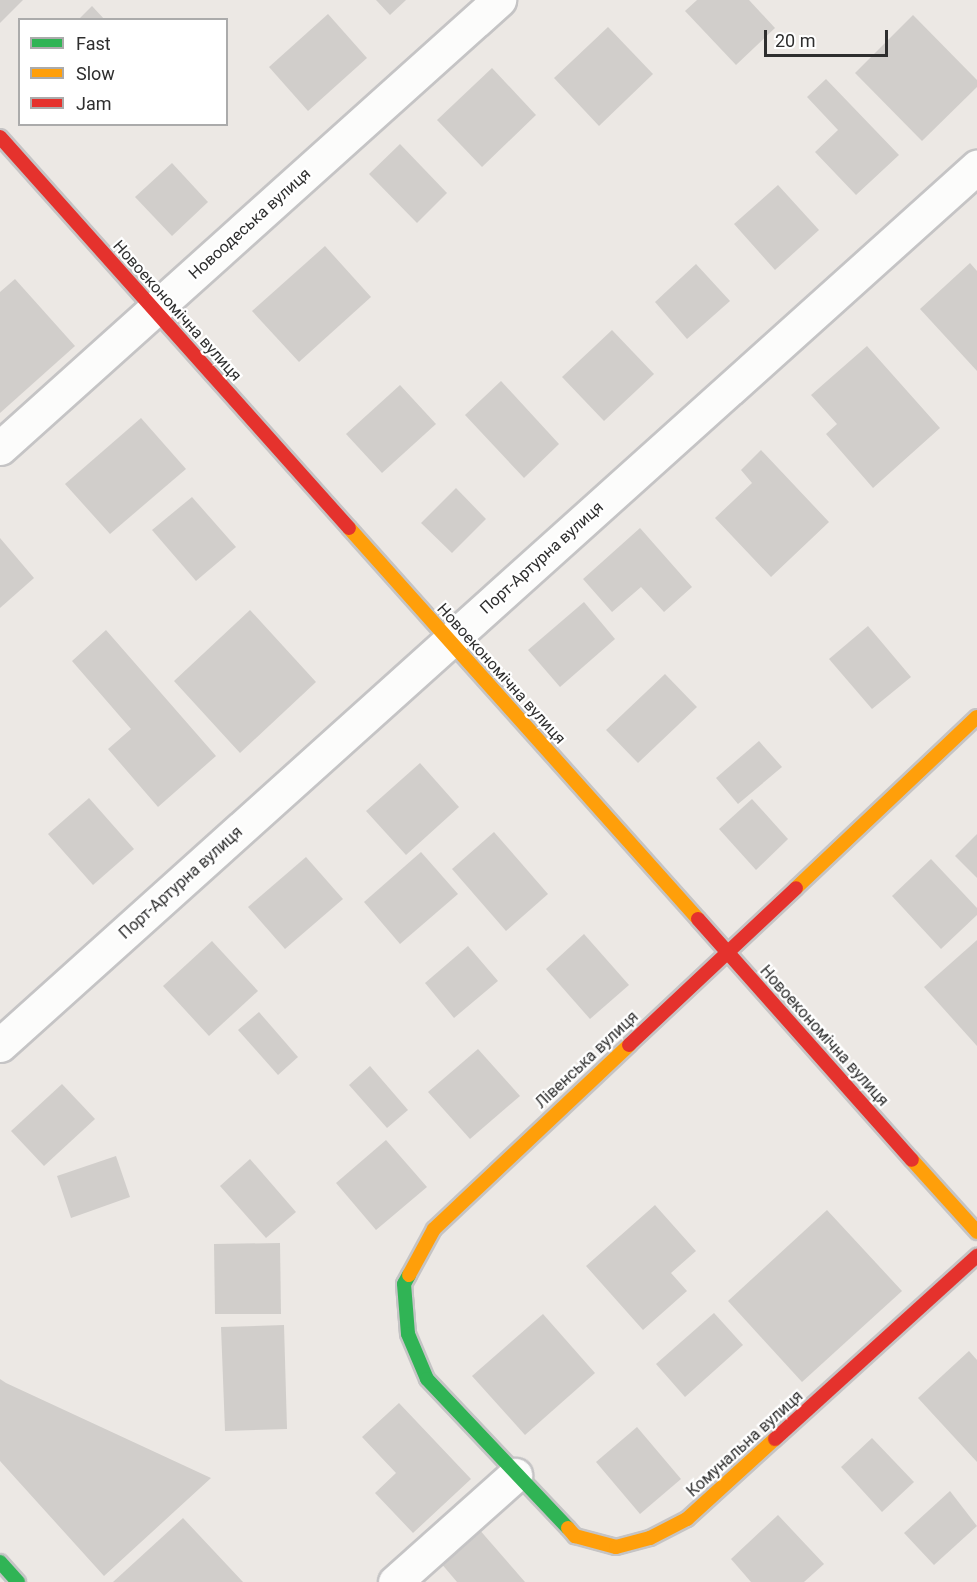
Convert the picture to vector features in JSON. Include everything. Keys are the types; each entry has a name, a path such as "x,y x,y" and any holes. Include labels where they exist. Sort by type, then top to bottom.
{"street":[{"name":"Новоодеська вулиця","path":"0,448 499,0"},
{"name":"Новоекономічна вулиця","path":"0,137 977,1232"},
{"name":"Порт-Артурна вулиця","path":"0,1045 977,166"},
{"name":"Лівенська вулиця","path":"515,1475 428,1379 408,1334 404,1284 434,1228 977,717"},
{"name":"Комунальна вулиця","path":"515,1475 575,1536 616,1547 650,1538 687,1519 977,1256"},
{"path":"395,1582 515,1475"},
{"path":"0,1562 18,1582"}],"building":[{"path":"0,0 23,0 0,23"},
{"path":"376,0 406,0 390,15"},
{"path":"697,0 749,0 775,28 736,65 685,11"},
{"path":"92,6 103,18 80,18"},
{"path":"328,14 367,58 308,111 269,67"},
{"path":"913,15 977,80 977,87 922,141 855,73"},
{"path":"608,27 653,74 599,126 554,78"},
{"path":"492,68 536,115 482,167 437,120"},
{"path":"826,79 899,155 856,195 815,152 838,130 807,97"},
{"path":"400,144 447,193 417,223 369,174"},
{"path":"172,163 208,202 172,236 135,197"},
{"path":"778,185 819,230 775,270 734,224"},
{"path":"325,246 371,297 299,362 252,311"},
{"path":"970,263 977,271 977,371 920,309"},
{"path":"696,264 730,301 687,339 655,302"},
{"path":"15,279 75,346 0,413 0,292"},
{"path":"612,330 654,374 604,421 562,377"},
{"path":"867,346 940,428 873,488 826,434 837,424 811,395"},
{"path":"501,381 559,444 524,478 465,415"},
{"path":"400,385 436,424 382,473 346,434"},
{"path":"141,418 186,469 110,534 65,484"},
{"path":"761,450 829,522 771,577 715,518 752,483 741,470"},
{"path":"456,488 486,519 452,553 421,523"},
{"path":"192,497 236,547 196,581 152,530"},
{"path":"640,528 692,587 664,612 641,587 612,612 583,579"},
{"path":"0,538 34,578 0,608"},
{"path":"584,602 615,639 560,687 528,650"},
{"path":"250,610 316,682 240,753 174,681"},
{"path":"868,626 911,677 872,709 829,659"},
{"path":"106,630 216,756 158,807 108,749 131,729 72,661"},
{"path":"665,674 697,707 638,763 606,730"},
{"path":"759,741 782,767 738,804 716,778"},
{"path":"420,763 459,807 406,855 366,811"},
{"path":"89,798 134,849 93,885 48,834"},
{"path":"752,799 788,839 756,870 719,829"},
{"path":"494,832 548,894 506,931 452,869"},
{"path":"977,834 977,878 955,856"},
{"path":"421,852 458,894 400,944 364,902"},
{"path":"306,857 343,899 285,949 248,907"},
{"path":"931,859 977,908 977,915 941,949 892,896"},
{"path":"584,934 629,985 590,1019 546,969"},
{"path":"977,940 977,1046 924,987"},
{"path":"212,941 258,991 209,1036 163,986"},
{"path":"468,946 498,981 454,1018 425,983"},
{"path":"259,1012 298,1057 278,1075 238,1030"},
{"path":"478,1049 520,1096 470,1139 428,1092"},
{"path":"370,1066 408,1110 387,1128 349,1085"},
{"path":"62,1084 95,1119 44,1166 11,1131"},
{"path":"386,1140 427,1187 376,1230 336,1183"},
{"path":"116,1156 130,1197 71,1218 57,1176"},
{"path":"250,1159 296,1212 266,1238 220,1186"},
{"path":"655,1205 696,1251 671,1273 687,1291 643,1330 586,1266"},
{"path":"827,1210 902,1291 802,1382 728,1301"},
{"path":"280,1243 281,1314 215,1314 214,1244"},
{"path":"714,1313 743,1345 685,1397 656,1364"},
{"path":"543,1314 595,1373 525,1435 472,1376"},
{"path":"284,1325 287,1429 225,1431 221,1327"},
{"path":"969,1351 977,1360 977,1462 918,1398"},
{"path":"0,1379 211,1478 104,1576 0,1461"},
{"path":"399,1403 471,1479 413,1533 375,1493 396,1473 362,1437"},
{"path":"637,1427 681,1479 640,1514 596,1462"},
{"path":"872,1438 914,1482 882,1512 841,1467"},
{"path":"950,1491 977,1526 934,1565 904,1533"},
{"path":"778,1515 824,1564 804,1582 751,1582 731,1559"},
{"path":"183,1518 243,1582 113,1582"},
{"path":"478,1528 525,1582 457,1582 440,1562"}],"traffic: fast":[{"path":"409,1275 404,1284 408,1334 427,1379 568,1528"},
{"path":"0,1562 18,1582"}],"traffic: slow":[{"path":"349,528 698,919"},
{"path":"796,888 977,717"},
{"path":"409,1275 434,1229 629,1045"},
{"path":"912,1160 977,1232"},
{"path":"568,1528 575,1536 616,1547 650,1538 687,1519 775,1439"}],"traffic: jam":[{"path":"0,137 349,528"},
{"path":"629,1045 796,888"},
{"path":"698,919 912,1160"},
{"path":"775,1439 977,1256"}]}
